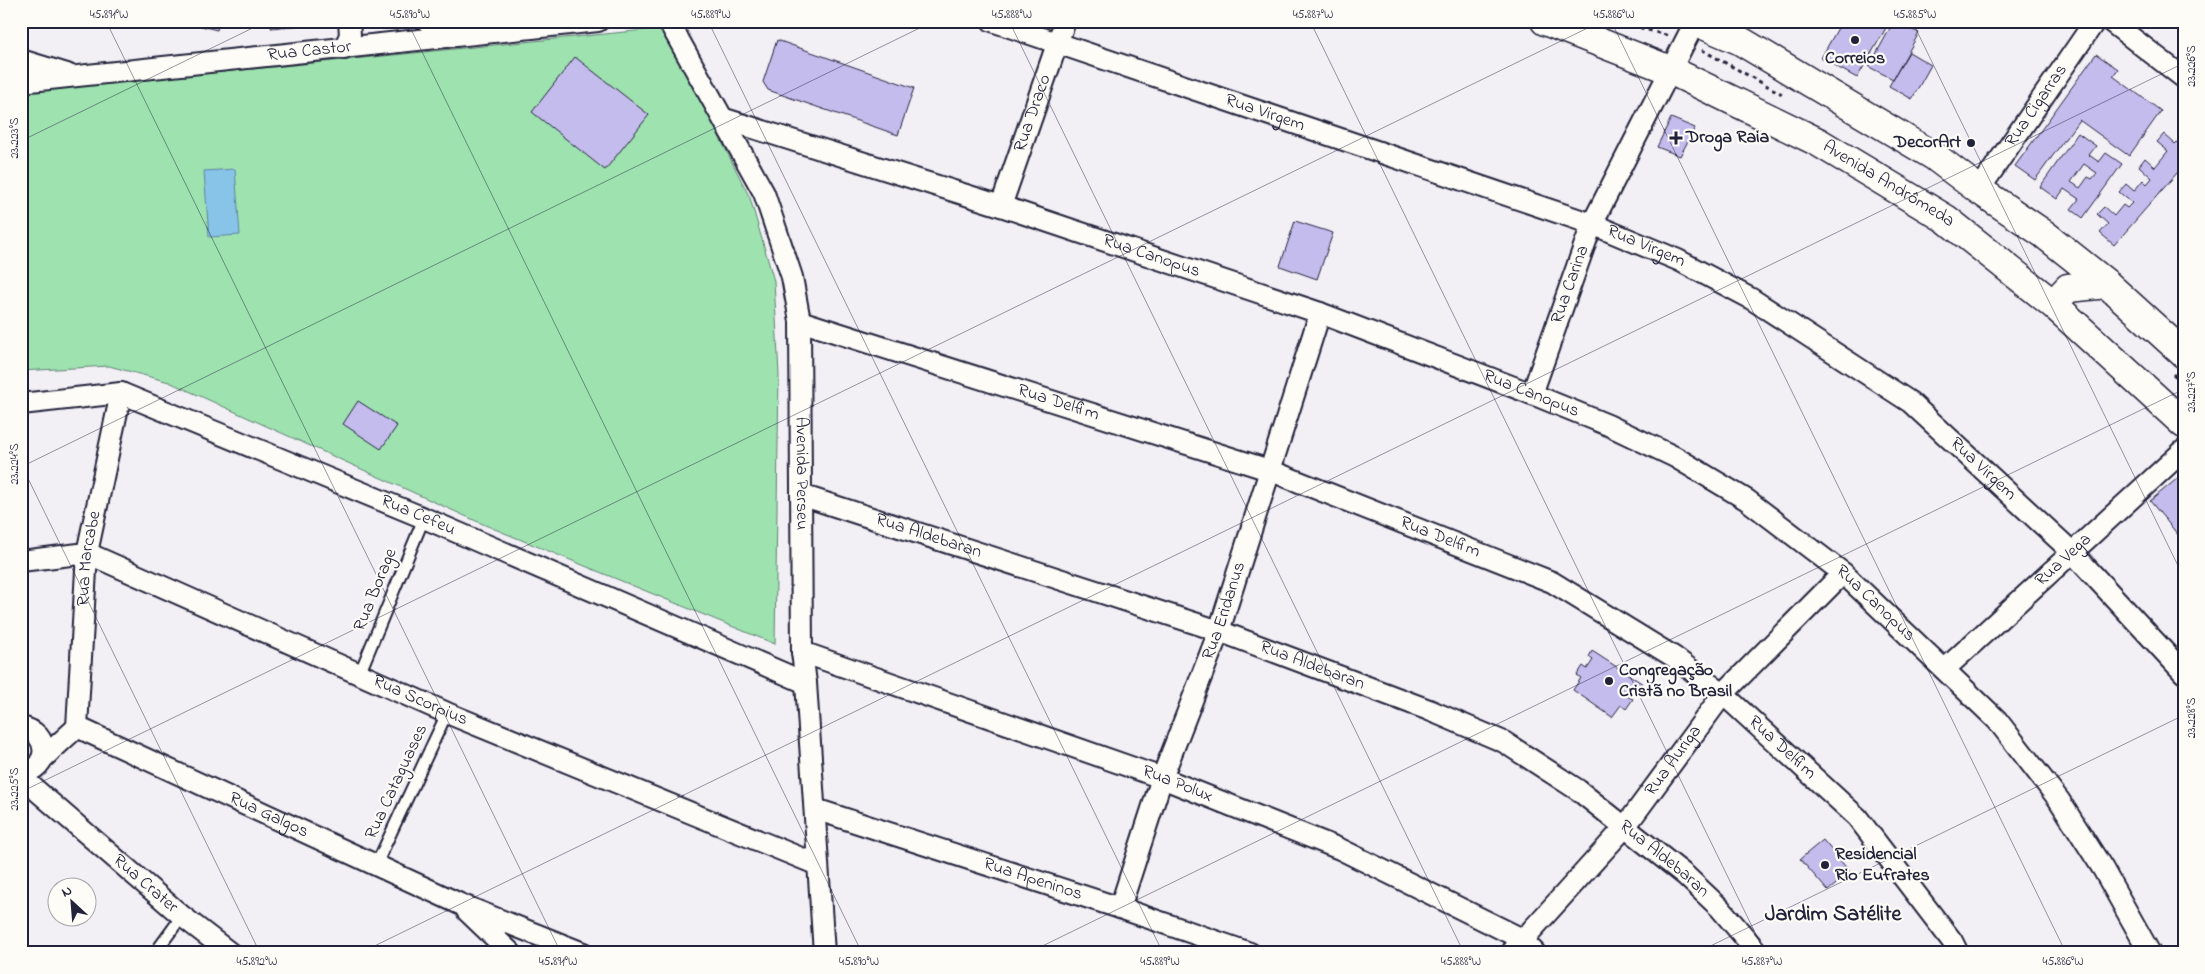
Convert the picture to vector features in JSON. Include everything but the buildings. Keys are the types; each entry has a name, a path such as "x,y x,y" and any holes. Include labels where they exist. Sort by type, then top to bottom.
{"main road":[{"name":"Avenida Andrômeda","path":"1545,21 1670,70 1818,142 1946,219 2053,304 2184,424"},
{"path":"1694,22 1739,40 1934,156 1979,190 2044,234 2107,284 2184,354"},
{"path":"2053,304 2068,288 2107,284"}],"street":[{"path":"344,49 350,35 349,21"},
{"path":"427,21 470,35"},
{"name":"Rua Castor","path":"21,82 598,21"},
{"name":"Rua Virgem","path":"992,21 1592,224 1678,260 1750,298 1910,402 2071,551 2184,673"},
{"name":"Rua Draco","path":"1001,206 1065,21"},
{"name":"Rua Cigarras","path":"1979,190 2095,21"},
{"path":"2110,21 2184,78"},
{"name":"Avenida Perseu","path":"668,22 725,119 764,193 792,277 800,321 802,652 806,683 824,953"},
{"name":"Rua Carina","path":"1532,394 1592,224 1694,22"},
{"path":"21,60 75,77"},
{"name":"Rua Canopus","path":"725,119 1001,206 1320,313 1532,394 1608,425 1675,457 1747,500 1842,573 1997,720 2059,800 2104,869 2150,953"},
{"name":"Rua Eridanus","path":"1120,908 1162,778 1218,631 1320,313"},
{"name":"Rua Delfim","path":"800,321 1269,470 1552,582 1674,657 1723,694 1856,817 1952,941 1958,953"},
{"name":"Rua Cefeu","path":"21,404 121,393 424,518 806,683"},
{"name":"Rua Marcabe","path":"77,727 87,553 121,393"},
{"name":"Rua Vega","path":"1945,669 2071,551 2184,450"},
{"name":"Rua Aldebaran","path":"801,494 1218,631 1429,710 1504,742 1578,790 1685,875 1706,895 1758,953"},
{"path":"21,561 87,553"},
{"name":"Rua Scorpius","path":"87,553 447,713 818,865"},
{"name":"Rua Auriga","path":"1523,948 1625,827 1723,694 1842,573"},
{"name":"Rua Polux","path":"802,652 1162,778 1340,849 1523,948"},
{"path":"28,729 77,727"},
{"path":"30,769 77,727"},
{"name":"Rua Galgos","path":"77,727 460,904 584,953"},
{"path":"28,729 38,736 43,747 30,769"},
{"name":"Rua Crater","path":"30,769 63,812 182,916 230,953"},
{"name":"Rua Apeninos","path":"815,809 1120,908 1250,953"},
{"path":"460,904 511,953"}],"lane":[{"name":"Rua Borage","path":"359,675 424,518"},
{"name":"Rua Cataguases","path":"376,865 447,713"},
{"path":"154,953 182,916"}],"green space":[{"path":"665,28 750,198 774,281 779,375 775,644 485,525 169,382 109,366 21,371 21,92"}],"water":[{"path":"235,169 240,235 209,237 204,171"}],"place":[{"name":"Correios","path":"1855,40"},
{"name":"Droga Raia","path":"1676,138"},
{"name":"DecorArt","path":"1971,143"},
{"name":"Congregação Cristã no Brasil","path":"1609,681"},
{"name":"Residencial Rio Eufrates","path":"1825,865"}],"district":[{"name":"Jardim Satélite","path":"1833,915"}]}
